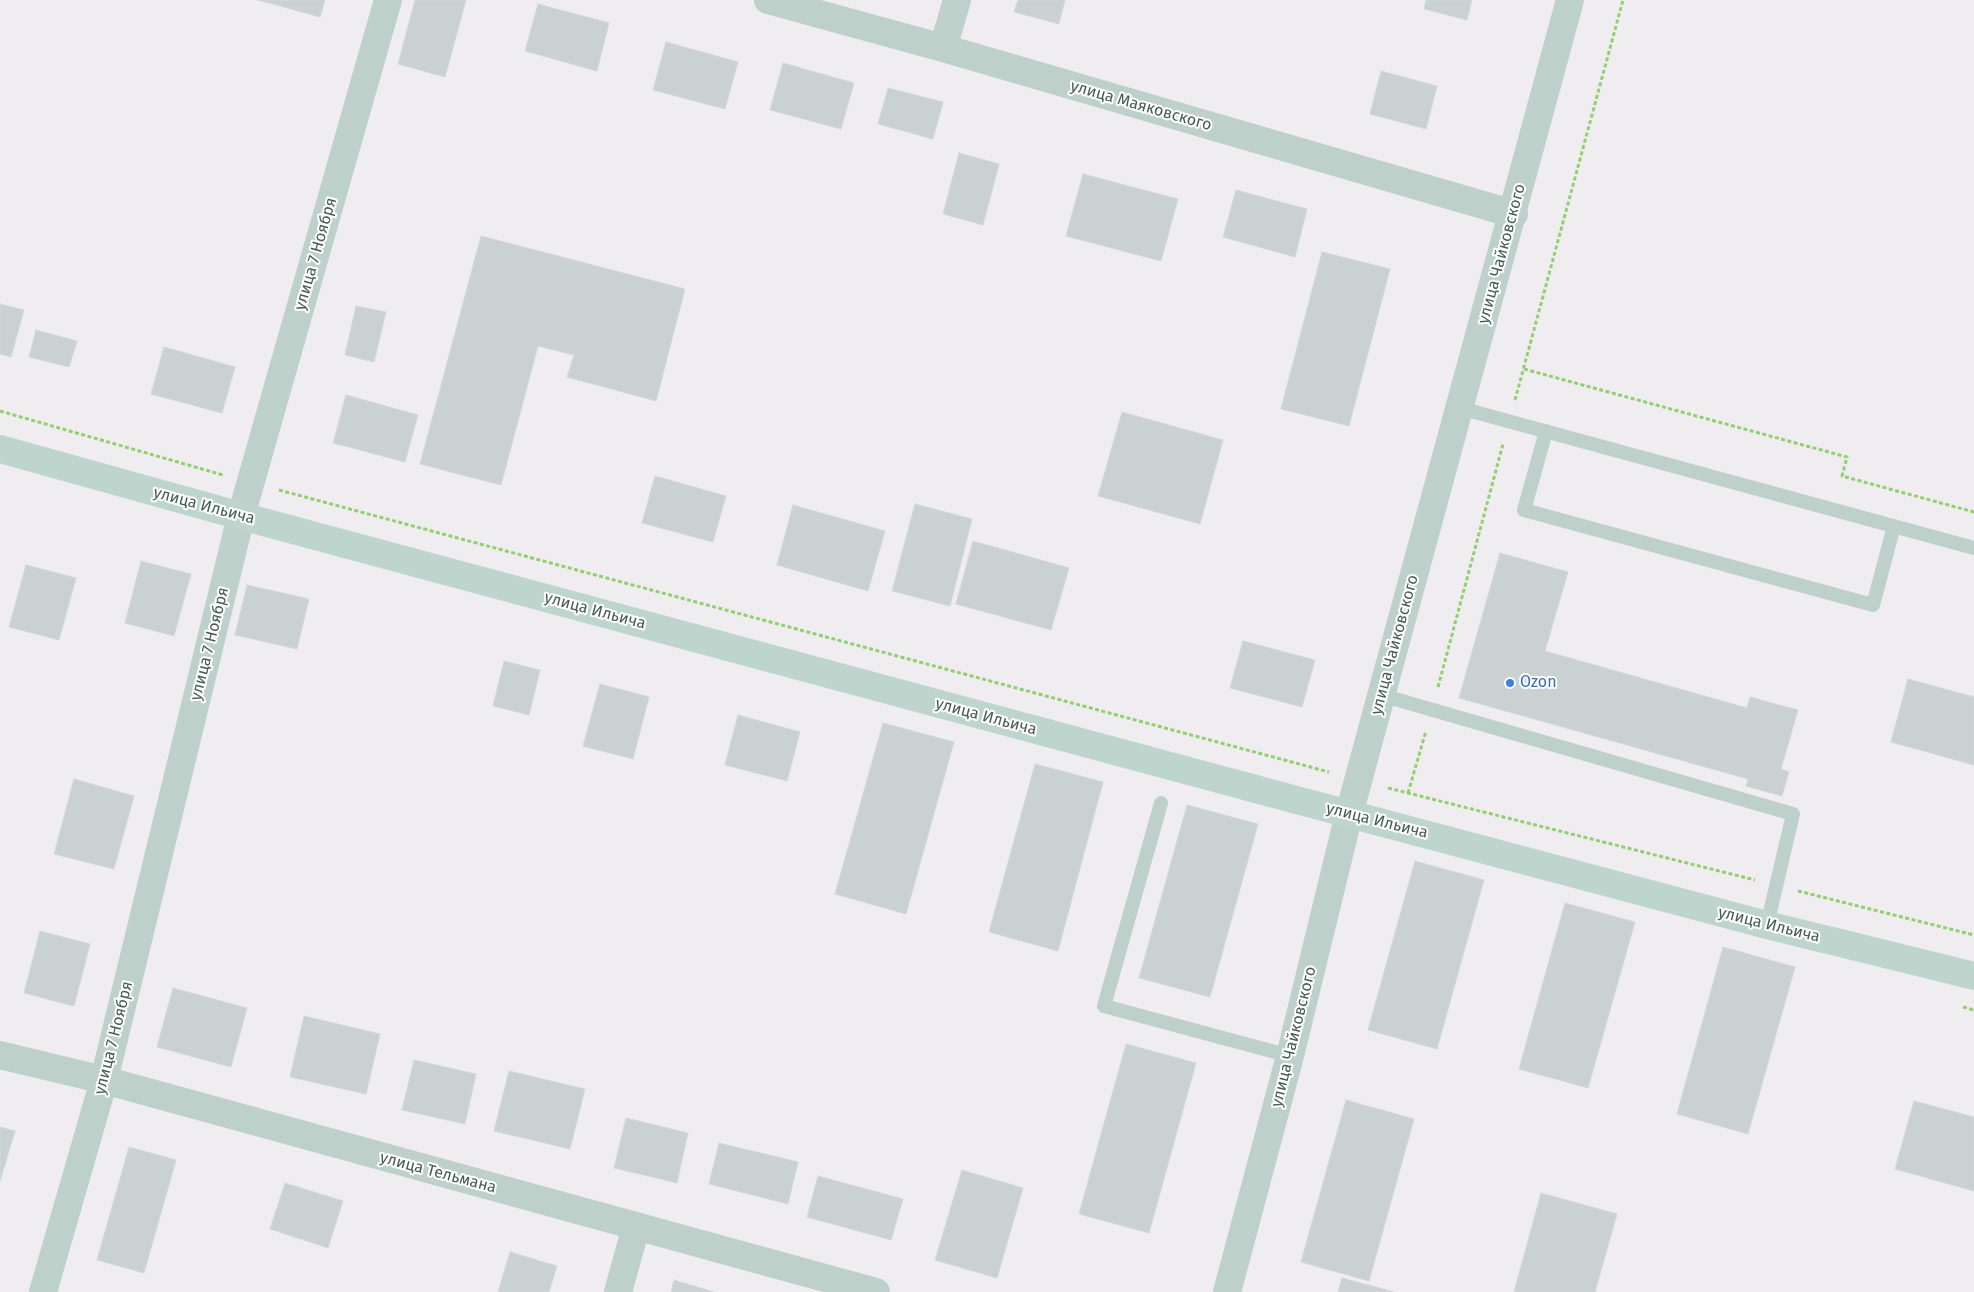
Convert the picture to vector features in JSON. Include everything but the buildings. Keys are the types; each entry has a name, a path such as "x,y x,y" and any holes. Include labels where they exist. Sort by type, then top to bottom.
{"street":[{"name":"улица 7 Ноября","path":"43,1292 104,1080 250,482 388,0"},
{"name":"улица Маяковского","path":"768,0 943,48 1514,214"},
{"path":"943,48 957,0"},
{"name":"улица Чайковского","path":"1227,1292 1290,1056 1349,814 1514,214 1570,0"},
{"name":"улица Ильича","path":"0,449 241,516 1349,814 1768,925 1974,976"},
{"name":"улица Тельмана","path":"0,1055 104,1080 876,1292"},
{"path":"618,1292 636,1227"}],"lane":[{"path":"1460,408 1974,548"},
{"path":"1546,431 1524,510 1769,577 1873,605 1894,526"},
{"path":"1381,695 1793,814 1768,925"},
{"path":"1161,803 1104,1006 1290,1056"}],"path":[{"path":"1524,369 1847,457 1842,476 1974,512"},
{"path":"0,411 250,482 1359,780 1974,935"}],"place":[{"name":"Ozon","path":"1510,683"}]}
